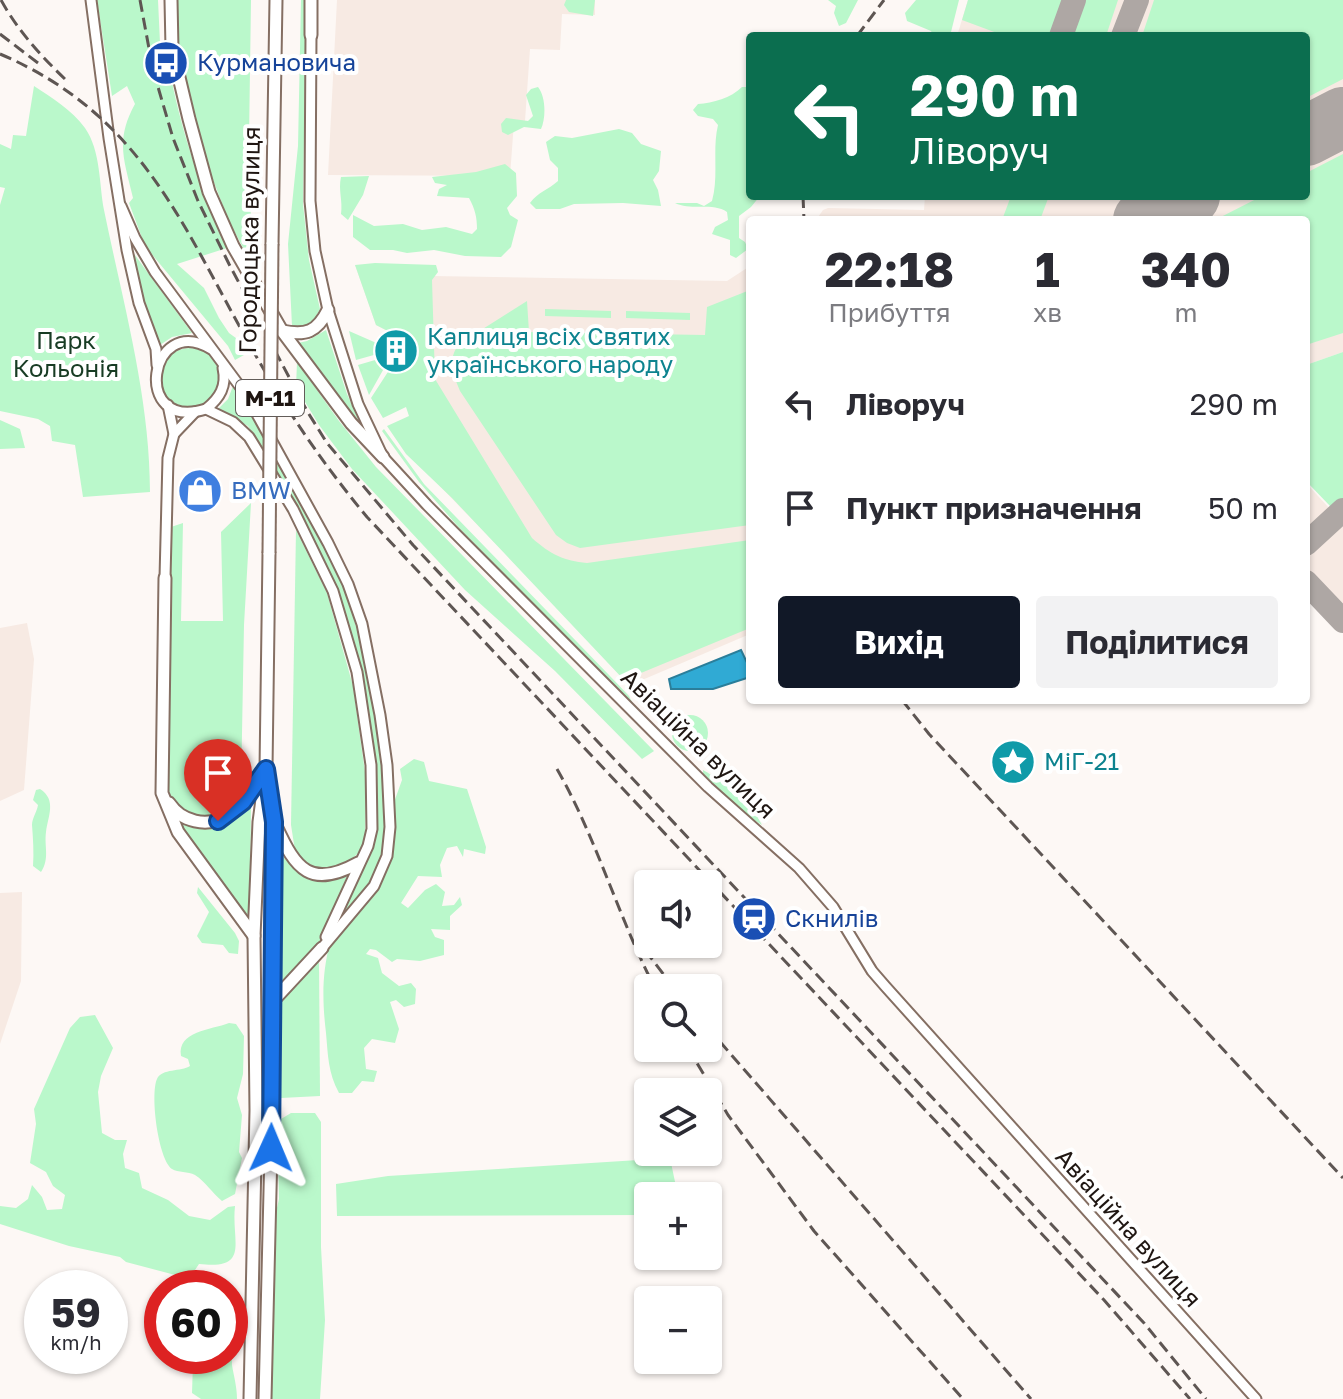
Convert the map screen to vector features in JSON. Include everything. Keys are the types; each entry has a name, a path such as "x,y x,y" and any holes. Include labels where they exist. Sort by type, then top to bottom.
{"main road":[{"path":"171,0 172,48 209,192 233,246 282,331 351,423 383,457"},
{"name":"Городоцька вулиця","path":"250,1399 256,1110 254,936 259,822 266,769 276,0"},
{"path":"311,0 311,35"},
{"path":"282,331 299,334 313,332 328,310"},
{"path":"165,578 162,793 178,832 254,936"},
{"path":"162,793 175,812 187,819 205,823 218,821 243,802 266,769"},
{"name":"Городоцька вулиця","path":"265,1399 274,822 266,769"},
{"path":"274,822 291,858 303,869 321,876 337,875 358,863"},
{"path":"272,1002 322,948"}],"street":[{"path":"91,0 109,138 139,303 156,349 156,386 168,405 174,434 168,458 165,578"},
{"name":"Авіаційна вулиця","path":"311,35 310,201 315,251 328,310 358,404 383,457 708,787 799,868 833,907 872,971 1256,1399"},
{"path":"121,206 155,272 247,396 348,584 362,624 380,715 390,827 387,856 374,886 322,948"},
{"path":"157,365 169,349 189,342 208,347 217,356 225,373 221,394 206,409 186,413 168,405"},
{"path":"206,409 233,422 249,437 293,509 333,591 357,672 371,765 372,829 368,846 322,948"},
{"path":"174,434 195,412"}],"shaded area":[{"path":"337,0 595,0 595,15 562,14 560,50 530,49 525,121 514,122 510,176 328,175"},
{"path":"968,0 1343,0 1343,352 1310,364 1310,216 819,216 828,208 924,210 925,200 1310,200 1310,32 958,32"},
{"path":"355,265 432,276 727,281 746,269 746,636 628,686 562,612 432,478 395,375 415,345 376,325"},
{"path":"1310,487 1329,508 1310,526"},
{"path":"1343,519 1343,608 1310,571 1310,551"},
{"path":"27,623 34,659 24,790 0,801 0,628"},
{"path":"22,892 21,981 0,1044 0,893"}],"green space":[{"path":"97,0 158,0 160,43 166,48 182,125 227,248 177,264 204,288 229,333 240,341 244,355 235,360 228,346 145,246 129,203 133,198 123,150 125,129 135,104 127,86 112,96"},
{"path":"177,0 251,0 249,140 252,265 228,219 210,172 180,61"},
{"path":"301,0 306,0 303,204 309,260 320,309 313,322 300,328 292,326 288,244 298,146"},
{"path":"566,0 595,0 593,16 569,12 564,5"},
{"path":"828,0 858,0 846,23 839,26 834,13 836,6"},
{"path":"916,0 959,0 951,32 932,32 907,21 905,13"},
{"path":"968,0 1070,0 1058,32 994,32 962,20"},
{"path":"1079,0 1118,0 1107,32 1067,32"},
{"path":"1154,0 1343,0 1343,79 1310,96 1310,32 1143,32"},
{"name":"Парк Кольонія","path":"34,86 74,116 85,128 94,147 140,386 150,492 83,497 75,445 52,441 50,426 38,419 0,411 0,205 5,188 0,187 0,144 11,149 13,135 26,136"},
{"path":"538,87 544,108 541,129 524,127 508,135 502,132 501,124 506,118 528,121 533,116 526,95"},
{"path":"746,87 746,200 757,200 739,216 739,238 745,242 746,250 736,258 730,255 730,240 712,234 715,227 728,220 727,212 675,203 704,206 712,201 718,125 713,119 698,116 693,110 698,104"},
{"path":"619,129 632,133 641,144 661,151 659,171 653,180 661,206 574,204 560,209 536,209 530,203 558,181 558,168 550,160 546,142 555,136 572,138"},
{"path":"1343,154 1343,333 1310,344 1310,216 1223,216 1254,200 1310,200 1310,171"},
{"path":"505,164 516,173 517,196 507,208 510,215 518,220 511,247 501,257 465,256 434,250 407,253 370,250 353,237 353,215 374,226 403,224 422,230 446,227 472,234 477,229 477,221 469,198 437,196 439,189 447,185 435,183 432,177 476,172"},
{"path":"369,176 363,195 348,220 341,214 341,177"},
{"path":"1010,200 1048,200 1042,216 1004,216"},
{"path":"132,251 192,333 172,337 160,345 147,317"},
{"path":"355,265 436,265 438,272 432,280 435,379 532,538 558,556 587,563 746,541 746,630 624,680 452,498 406,454 387,426 409,416 406,407 383,418 371,398 395,361 404,363 415,345 376,325"},
{"path":"746,292 746,526 580,548 567,543 556,535 460,391 453,373 455,350 459,344 527,301 529,332 705,335 707,307"},
{"path":"545,309 611,311 611,318 545,316"},
{"path":"626,311 690,313 690,320 626,318"},
{"path":"326,330 347,394 362,428 298,343"},
{"path":"349,331 381,345 381,353 356,360"},
{"path":"190,348 202,350 211,357 218,366 218,390 211,399 202,406 190,408 178,406 169,399 162,390 160,378 162,366 169,357 178,350"},
{"path":"1343,352 1343,502 1337,507 1331,507 1310,485 1310,364"},
{"path":"382,358 387,363 369,395 358,365"},
{"path":"297,362 376,467 654,751 642,759 555,671 465,590 352,469 319,425 296,387"},
{"path":"233,386 313,526 344,590 361,646 374,708 382,772 384,830 402,780 400,769 414,759 424,762 429,781 467,789 486,847 485,854 464,849 463,857 457,846 447,848 440,865 442,877 418,876 401,903 408,908 425,890 436,884 445,892 442,906 454,905 460,897 462,905 450,916 450,930 431,929 435,937 444,940 444,955 420,961 397,959 392,962 376,950 370,949 366,954 378,958 382,973 399,986 411,983 416,989 415,1004 404,1007 396,1000 390,1002 399,1029 395,1043 372,1039 364,1048 366,1069 377,1071 374,1082 362,1081 352,1093 339,1093 333,1078 323,994 330,943 369,848 376,821 361,670 338,589 292,499 248,426 218,409 228,399"},
{"path":"0,420 20,429 25,448 0,449"},
{"path":"384,429 424,484 629,696 633,704 461,530 419,482 382,431"},
{"path":"251,503 244,625 241,788 237,798 222,812 212,816 192,815 174,802 168,787 171,527 183,523 181,621 223,621 221,532"},
{"path":"296,530 327,593 353,686 366,779 365,838 361,851 343,866 325,871 296,857 291,825"},
{"path":"690,715 703,720 708,733 703,746 690,751 677,746 672,733 677,720"},
{"path":"703,770 736,794 762,825 741,812 703,776"},
{"path":"40,789 50,803 46,857 41,872 33,866 32,825 38,805 33,800 36,790"},
{"path":"251,804 250,918 191,843 177,820 198,827 216,826"},
{"path":"279,853 309,877 327,881 347,876 320,942 275,990"},
{"path":"198,887 235,933 239,941 238,954 229,953 223,945 202,943 197,936 209,912 197,893"},
{"path":"319,958 320,1096 281,1098 282,995"},
{"path":"95,1015 113,1048 98,1092 102,1133 115,1140 127,1140 123,1154 125,1168 139,1173 142,1188 168,1200 189,1216 210,1220 228,1207 235,1206 235,1251 226,1263 199,1264 195,1270 156,1270 0,1224 0,1206 16,1208 28,1199 32,1185 42,1197 47,1210 62,1209 65,1195 53,1186 46,1172 30,1163 36,1124 34,1109 70,1028 80,1017"},
{"path":"229,1023 236,1024 244,1036 243,1074 237,1098 242,1115 239,1152 242,1158 235,1194 222,1201 195,1175 174,1170 167,1163 159,1140 154,1098 159,1076 190,1066 188,1059 181,1056 184,1041 197,1033"},
{"path":"291,1113 315,1113 321,1122 321,1247 325,1320 320,1399 271,1399 278,1153 281,1119"},
{"path":"634,1160 634,1166 672,1166 675,1182 634,1182 634,1215 337,1216 336,1184 388,1176"},
{"path":"193,1374 234,1374 237,1399 201,1399 192,1393"}],"water":[{"path":"741,650 746,661 746,678 713,689 671,689 669,679"}],"taxiway":[{"path":"1062,32 1074,0"},
{"path":"1125,32 1137,0"},
{"path":"1310,540 1343,510"},
{"path":"1310,586 1343,621"}],"runway":[{"path":"1310,134 1343,117"},
{"path":"1151,216 1182,200"}],"railway":[{"path":"1,0 30,43 66,80"},
{"path":"140,0 153,70 173,138 198,201 307,411 327,443 413,545 1144,1323 1206,1399"},
{"path":"860,32 884,0"},
{"path":"0,34 38,63"},
{"path":"0,54 51,81 94,112 129,147 186,229 286,407 367,517 1104,1300 1190,1399"},
{"path":"803,200 804,216"},
{"path":"905,704 929,734 1343,1178"},
{"path":"557,769 584,823 649,974"},
{"path":"651,958 663,974"},
{"path":"722,1044 1031,1399"},
{"path":"696,1062 728,1115 814,1231 963,1399"}],"place":[{"name":"Курмановича","path":"166,63"},
{"name":"Каплиця всіх Святих українського народу","path":"396,351"},
{"name":"BMW","path":"200,491"},
{"name":"МіГ-21","path":"1013,762"},
{"name":"Скнилів","path":"754,919"}],"route":[{"path":"218,821 243,802 266,769 274,822 271,1148"}]}
